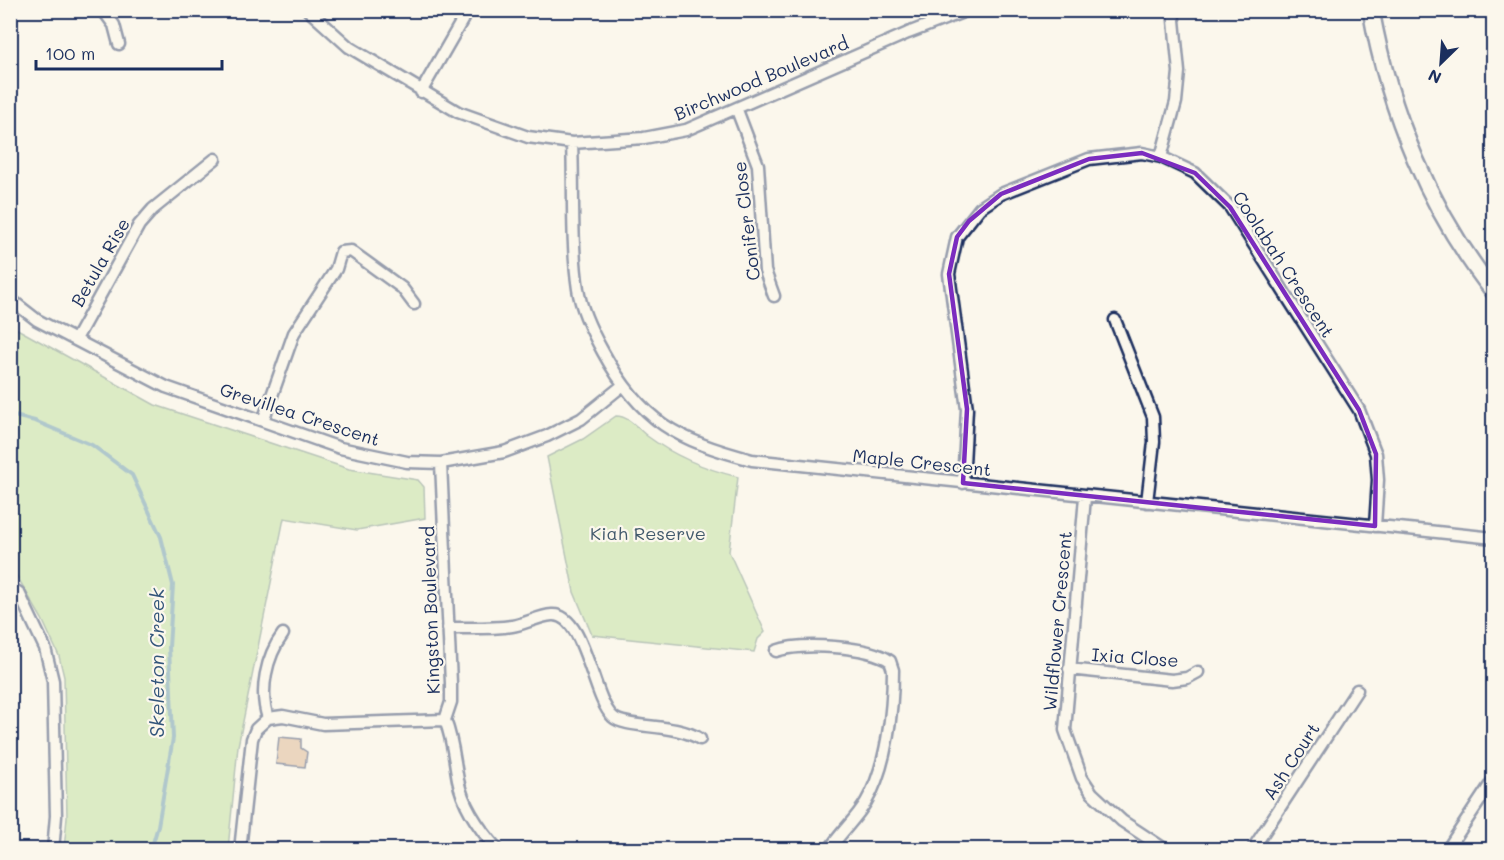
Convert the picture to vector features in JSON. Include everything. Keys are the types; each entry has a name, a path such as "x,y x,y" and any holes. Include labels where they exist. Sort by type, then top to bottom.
{"street":[{"path":"103,10 114,25 119,44"},
{"name":"Birchwood Boulevard","path":"308,10 349,47 458,112 489,125 528,137 572,142 644,138 686,130 737,110 908,33 968,10"},
{"path":"421,92 468,10"},
{"path":"1161,157 1176,102 1179,72 1173,10"},
{"path":"1371,10 1378,49 1396,111 1423,174 1451,228 1494,292"},
{"name":"Conifer Close","path":"737,110 758,165 765,271 774,296"},
{"name":"Maple Crescent","path":"572,142 578,290 595,337 622,386 648,413 681,436 704,447 752,460 1085,497 1494,538"},
{"name":"Coolabah Crescent","path":"963,483 967,409 949,274 957,237 980,208 1001,194 1089,159 1123,153 1161,157 1195,173 1230,207 1359,410 1376,454 1378,480 1375,526"},
{"name":"Betula Rise","path":"76,339 139,225 153,209 214,159"},
{"path":"263,420 294,333 336,269 341,252 351,251 402,288 414,304"},
{"name":"Grevillea Crescent","path":"10,299 37,320 166,387 340,448 379,458 441,464 504,452 547,436 581,418 622,386"},
{"path":"1115,320 1153,417 1154,442 1147,502"},
{"name":"Kingston Boulevard","path":"441,464 452,682 451,702 445,720 452,737 458,783 469,813 498,849"},
{"name":"Wildflower Crescent","path":"1085,497 1065,730 1082,778 1106,809 1166,849"},
{"path":"10,587 19,593 45,648 52,681 56,816 52,849"},
{"path":"448,628 510,627 550,615 558,616 571,624 606,707 614,718 624,722 679,729 700,739"},
{"path":"268,718 264,688 271,657 283,634"},
{"path":"776,651 799,645 873,653 890,661 893,670 885,750 877,780 860,811 829,849"},
{"name":"Ixia Close","path":"1069,669 1173,680 1186,678 1197,672"},
{"name":"Ash Court","path":"1252,849 1357,690"},
{"path":"240,849 252,739 261,723 268,718 283,716 323,724 445,720"},
{"path":"1447,849 1494,779"}],"highlighted area":[{"path":"1142,153 1195,173 1230,207 1359,410 1376,454 1375,526 963,483 967,409 949,274 957,237 969,221 1001,194 1089,159"}],"green space":[{"path":"10,325 155,405 349,469 418,480 424,487 425,518 357,530 284,518 238,746 228,849 64,849 67,818 64,677 59,656 42,619 11,566"},
{"name":"Kiah Reserve","path":"616,416 629,420 647,436 679,456 738,477 729,552 765,632 758,639 754,652 592,635 574,592 547,457 583,439"}],"building":[{"path":"279,737 301,739 301,748 307,752 305,767 276,764"}],"waterway":[{"name":"Skeleton Creek","path":"10,415 35,421 92,445 132,475 161,537 173,585 169,647 173,738 158,826 151,850"}]}
